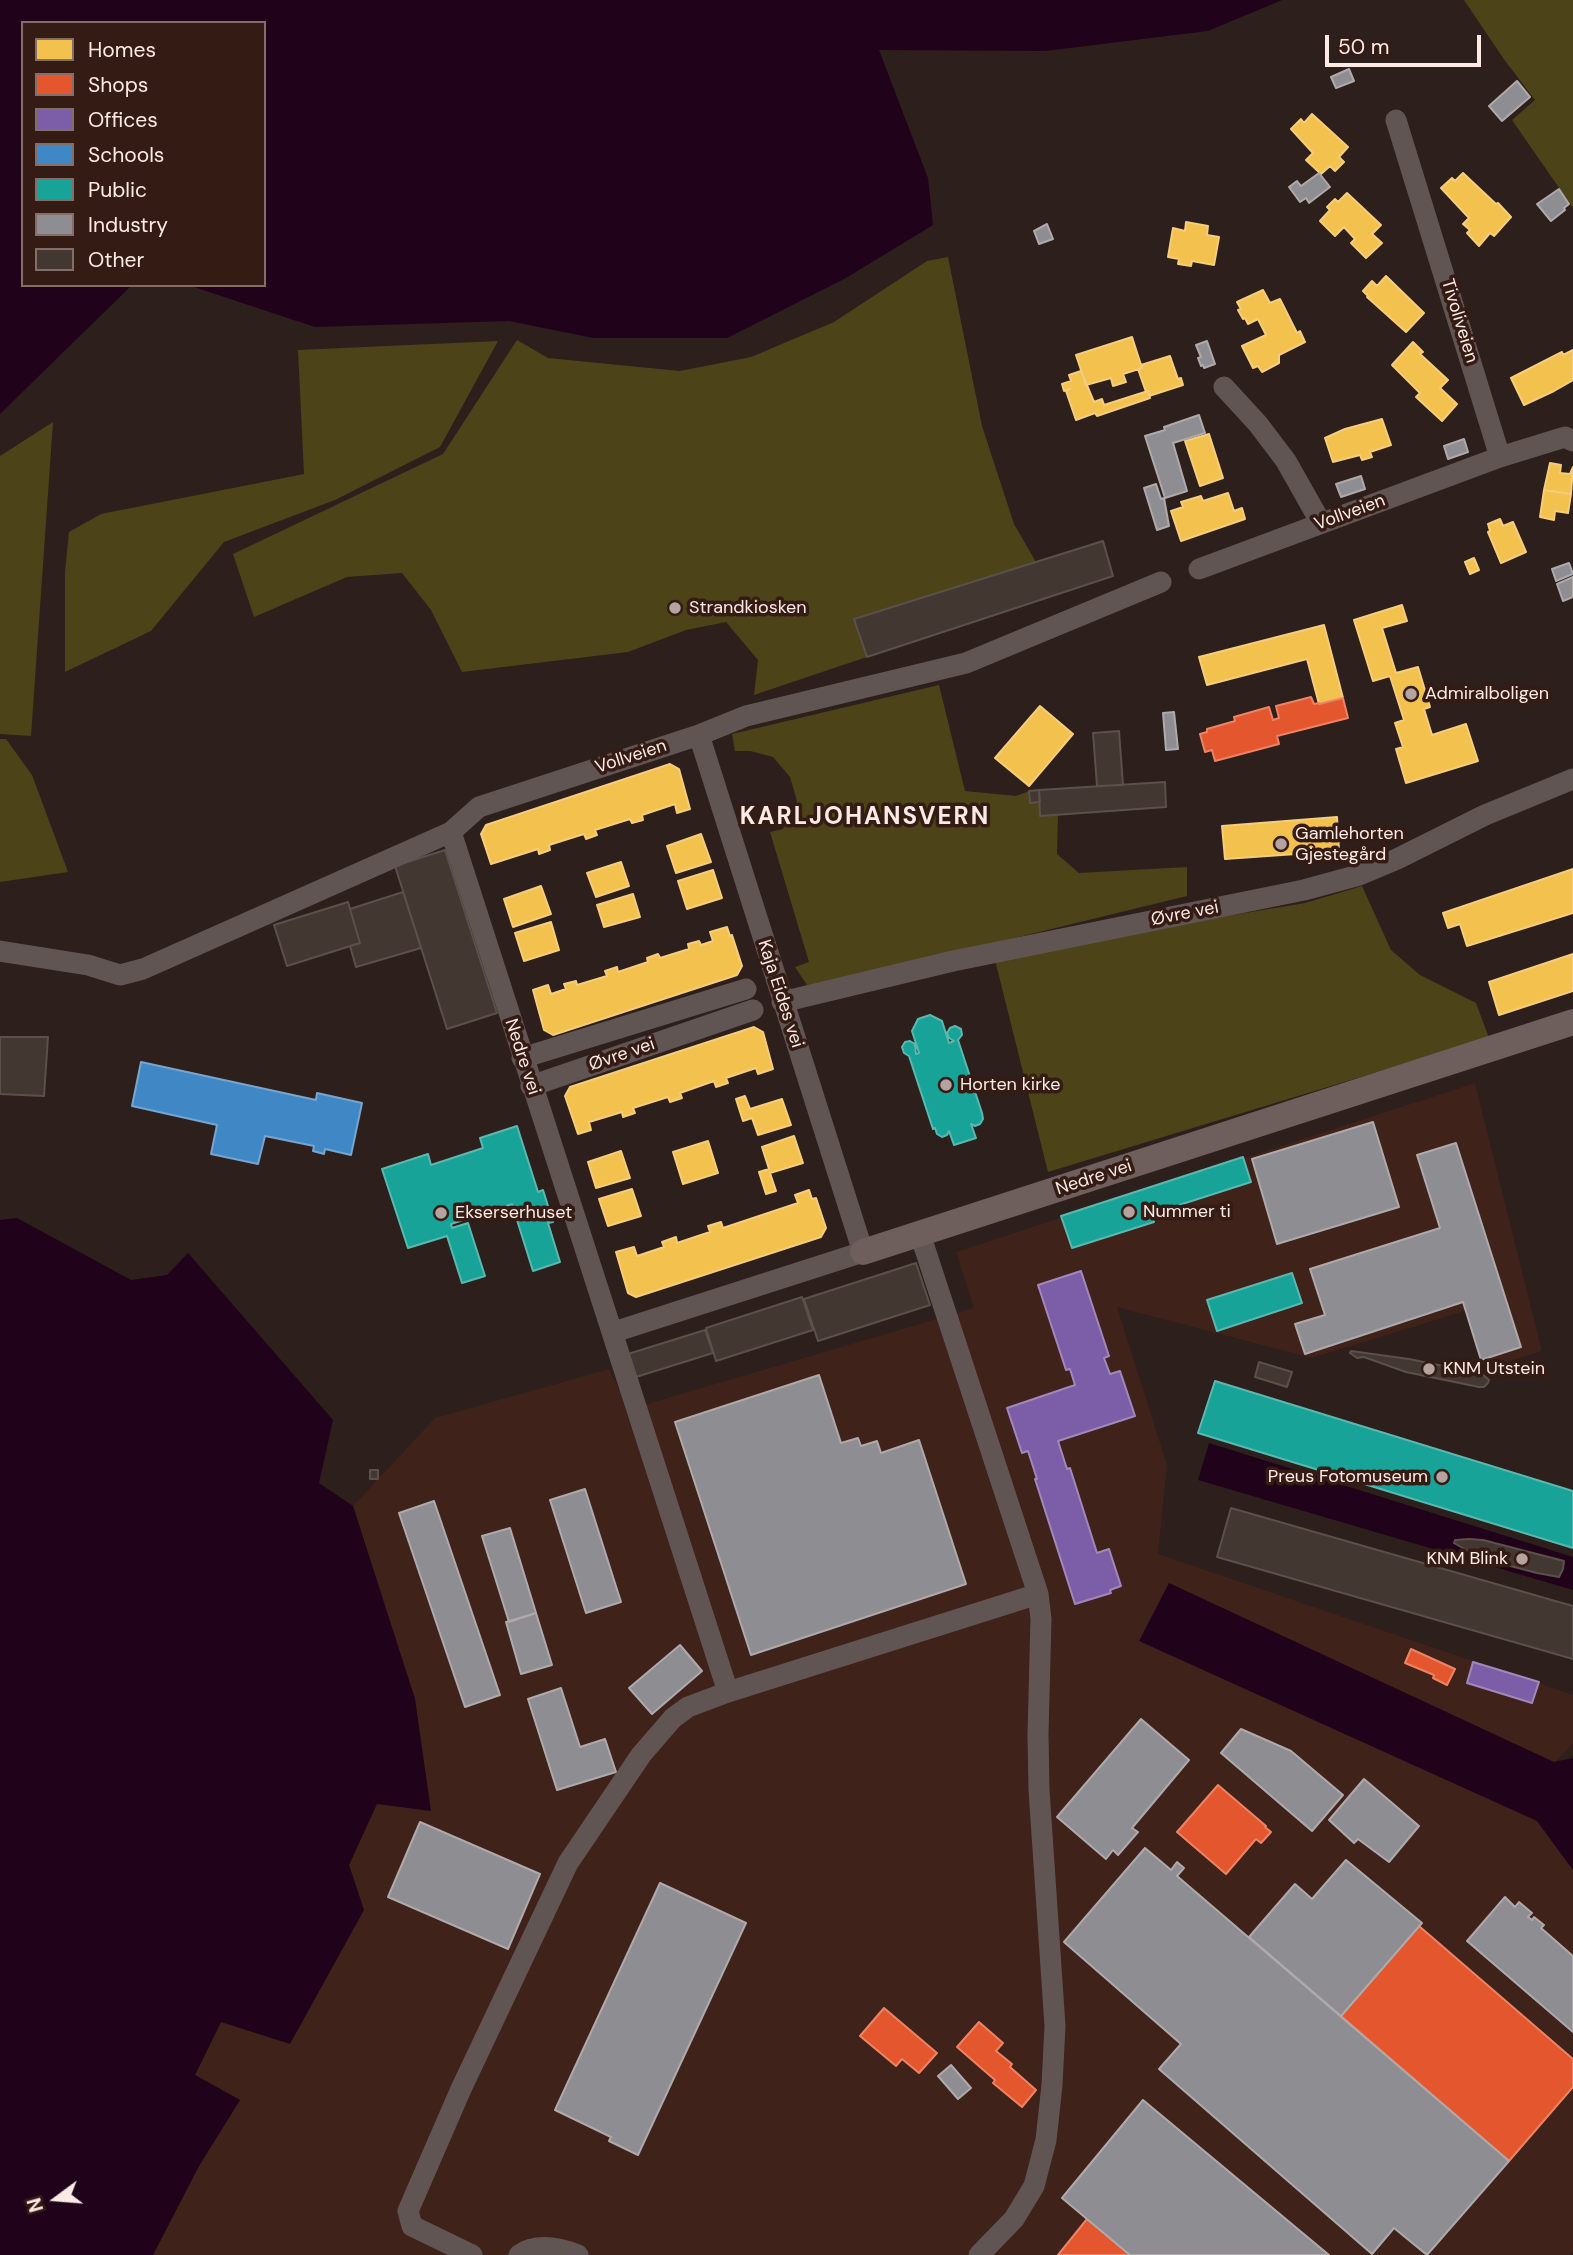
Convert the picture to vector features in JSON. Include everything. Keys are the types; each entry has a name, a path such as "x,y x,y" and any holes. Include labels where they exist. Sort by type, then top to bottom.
{"main road":[{"name":"Nedre vei","path":"863,1252 1573,1022"}],"street":[{"name":"Tivoliveien","path":"1396,120 1500,457"},
{"path":"1224,387 1258,424 1286,461 1321,523"},
{"path":"1500,457 1570,435"},
{"name":"Vollveien","path":"1199,569 1500,457"},
{"name":"Vollveien","path":"0,951 88,965 120,975 143,969 452,832 479,807 699,735 746,716 966,663 1161,582"},
{"name":"Kaja Eides vei","path":"699,735 863,1252"},
{"name":"Øvre vei","path":"782,1002 953,961 1304,890 1359,874 1397,859 1485,815 1573,779"},
{"name":"Nedre vei","path":"452,832 522,1058 614,1332 728,1692"},
{"name":"Øvre vei","path":"522,1058 746,989"},
{"name":"Øvre vei","path":"531,1086 753,1010"},
{"path":"920,1234 1038,1594 1041,1619 1039,1790 1055,2026 1052,2085 1046,2140 1034,2186 1014,2219 979,2255"},
{"name":"Nedre vei","path":"614,1332 863,1252"},
{"path":"472,2255 412,2226 408,2211 461,2089 568,1863 641,1755 673,1718 688,1707 1038,1594"},
{"path":"519,2255 541,2248 561,2249 578,2255"}],"shaded area":[{"path":"0,0 1282,0 1208,31 1045,51 879,50 928,178 933,225 846,278 727,338 593,338 509,321 315,327 194,287 266,287 266,21 21,21 21,287 130,287 0,414"},
{"path":"1464,0 1573,0 1573,208 1512,120 1535,100"},
{"path":"948,257 982,426 1014,524 1036,562 855,618 867,657 754,695 758,660 726,622 686,630 628,652 462,672 431,610 402,573 347,577 254,617 233,554 443,454 517,340 548,358 680,371 751,357 834,322 927,261"},
{"path":"498,341 440,447 335,500 224,542 151,631 65,672 65,572 69,532 101,514 304,474 298,350"},
{"path":"53,422 31,736 0,734 0,456"},
{"path":"939,685 965,791 1016,796 1029,791 1030,803 1040,802 1040,816 1058,815 1057,854 1079,873 1187,867 1187,896 809,988 795,967 809,962 770,832 783,829 797,801 790,777 773,757 750,751 735,751 732,734"},
{"path":"0,739 6,739 32,775 68,872 0,882"},
{"path":"1362,886 1391,950 1420,975 1476,1003 1489,1038 1048,1172 995,960 1305,903"},
{"path":"1475,1083 1542,1351 1491,1367 1468,1310 1312,1358 1117,1307 1167,1465 1158,1554 1573,1695 1573,1744 1554,1763 1537,1821 1573,1870 1573,2251 1570,2255 153,2255 199,2166 240,2100 195,2075 221,2022 364,1910 349,1865 377,1803 430,1811 415,1699 353,1506 435,1418 609,1369 630,1409 974,1308 956,1252"},
{"path":"17,1218 131,1280 167,1275 188,1253 333,1420 319,1483 353,1506 415,1699 431,1811 377,1804 349,1865 364,1910 290,2044 221,2022 195,2075 240,2100 199,2166 153,2255 0,2255 0,1220"},
{"path":"1209,1443 1573,1557 1573,1590 1198,1480"},
{"path":"1169,1583 1554,1762 1573,1758 1573,1870 1537,1821 1139,1641"}],"building: Homes":[{"path":"1312,114 1348,147 1339,157 1344,162 1335,171 1330,166 1321,174 1306,160 1313,153 1291,129 1301,119 1304,123"},
{"path":"1463,173 1511,217 1494,236 1490,233 1479,246 1467,233 1470,230 1463,224 1469,218 1441,188 1452,178 1455,181"},
{"path":"1347,193 1381,225 1372,234 1382,243 1366,258 1351,243 1355,239 1344,227 1335,236 1320,221 1330,210 1327,207 1335,199 1338,202"},
{"path":"1186,222 1208,226 1207,235 1219,237 1214,265 1192,261 1191,266 1178,264 1179,259 1168,257 1173,228 1185,231"},
{"path":"1386,276 1424,313 1406,332 1363,291 1372,281 1377,286"},
{"path":"1263,290 1270,303 1280,299 1297,333 1300,331 1305,342 1279,355 1279,363 1262,372 1258,366 1253,368 1242,346 1266,335 1258,319 1248,324 1245,318 1243,319 1237,302"},
{"path":"1132,337 1142,368 1123,374 1126,382 1113,386 1111,378 1086,385 1076,355"},
{"path":"1413,342 1423,352 1420,354 1448,380 1440,388 1457,404 1442,421 1416,397 1420,393 1392,365"},
{"path":"1573,350 1573,380 1524,405 1511,378 1562,352 1563,355"},
{"path":"1170,356 1178,379 1181,378 1183,385 1149,396 1138,369 1142,368 1141,365"},
{"path":"1081,371 1094,402 1102,399 1104,405 1148,391 1150,398 1097,416 1095,413 1076,420 1066,391 1070,389 1064,391 1062,384 1071,381 1069,375"},
{"path":"1382,419 1391,445 1370,452 1372,457 1362,460 1360,455 1333,462 1325,438 1345,429"},
{"path":"1209,434 1223,478 1200,486 1185,441"},
{"path":"1550,463 1561,465 1560,473 1570,474 1573,467 1571,494 1544,490"},
{"path":"1544,490 1571,494 1568,513 1555,511 1554,520 1540,517"},
{"path":"1228,493 1234,511 1242,508 1245,519 1181,541 1171,511 1183,507 1181,502 1201,496 1203,501"},
{"path":"1500,519 1503,526 1513,522 1526,552 1501,563 1488,532 1488,524"},
{"path":"1474,558 1479,570 1470,574 1465,562"},
{"name":"Admiralboligen","path":"1402,605 1407,621 1382,628 1396,673 1418,667 1430,707 1424,709 1432,735 1466,724 1478,761 1406,783 1396,749 1403,747 1395,723 1404,720 1390,676 1373,681 1354,620"},
{"path":"1324,625 1343,698 1319,704 1307,659 1207,685 1199,657"},
{"path":"1040,706 1073,734 1029,786 995,758"},
{"path":"670,764 679,769 690,809 677,813 675,804 642,815 643,820 632,823 630,819 595,830 597,835 586,839 584,834 549,845 550,850 539,854 538,849 491,864 481,834 486,825"},
{"path":"1337,817 1339,851 1225,859 1222,826"},
{"path":"701,834 711,862 676,873 667,846"},
{"path":"621,862 629,886 596,897 587,873"},
{"path":"1573,869 1573,913 1467,946 1460,924 1448,928 1443,913"},
{"path":"713,870 722,898 687,909 678,881"},
{"path":"541,886 551,914 513,927 504,899"},
{"path":"633,894 640,917 604,927 597,905"},
{"path":"551,922 559,950 524,961 515,933"},
{"path":"727,927 742,966 737,975 553,1035 544,1030 533,990 548,985 551,994 566,989 564,984 576,981 577,985 607,976 605,971 617,967 618,972 648,962 647,958 658,954 660,958 689,949 688,944 699,941 701,945 713,941 710,932"},
{"path":"1573,954 1573,991 1499,1015 1489,982"},
{"path":"754,1027 763,1032 773,1069 758,1074 756,1068 726,1078 728,1083 716,1087 714,1081 680,1093 682,1098 670,1102 668,1097 633,1108 635,1113 623,1117 622,1112 589,1122 591,1130 578,1134 565,1096 570,1087"},
{"path":"745,1096 750,1109 782,1099 791,1125 758,1135 752,1118 743,1121 736,1099"},
{"path":"794,1136 803,1163 770,1173 776,1191 766,1194 759,1172 769,1169 762,1147"},
{"path":"708,1141 718,1173 683,1184 673,1152"},
{"path":"621,1151 630,1178 596,1188 588,1162"},
{"path":"632,1189 641,1216 608,1226 599,1199"},
{"path":"809,1190 812,1199 816,1198 826,1228 821,1237 636,1297 628,1293 616,1252 634,1247 637,1256 664,1247 662,1242 676,1237 677,1243 710,1232 708,1226 721,1222 723,1228 798,1203 795,1195"}],"building: Shops":[{"path":"1311,697 1314,704 1343,698 1348,718 1277,736 1279,744 1215,761 1212,750 1205,752 1200,734 1207,732 1207,729 1235,721 1234,717 1269,707 1273,720 1279,718 1276,706"},
{"path":"1411,1649 1455,1669 1447,1685 1433,1678 1434,1675 1405,1663"},
{"path":"1218,1785 1271,1832 1261,1843 1256,1839 1226,1874 1177,1832"},
{"path":"1419,1926 1573,2059 1573,2087 1509,2161 1341,2016"},
{"path":"884,2008 937,2053 919,2073 902,2059 896,2066 860,2036"},
{"path":"979,2022 1003,2043 996,2051 1036,2090 1022,2107 957,2047"},
{"path":"1087,2219 1130,2255 1058,2255"}],"building: Offices":[{"path":"1081,1271 1109,1356 1104,1358 1110,1374 1120,1371 1135,1416 1058,1441 1067,1469 1070,1468 1097,1553 1109,1549 1121,1586 1110,1590 1111,1593 1075,1604 1028,1451 1022,1453 1007,1408 1075,1385 1070,1369 1066,1370 1038,1285"},
{"path":"1473,1662 1539,1682 1532,1703 1467,1683"}],"building: Schools":[{"path":"141,1062 316,1100 317,1093 362,1103 351,1155 325,1149 324,1154 313,1151 314,1146 265,1136 258,1164 211,1154 217,1125 132,1106"}],"building: Public":[{"name":"Horten kirke","path":"930,1015 942,1021 949,1043 954,1041 947,1033 950,1028 955,1026 961,1029 962,1035 958,1040 982,1113 980,1124 971,1124 976,1138 954,1145 949,1131 942,1137 933,1129 909,1056 904,1053 902,1047 905,1042 910,1041 915,1044 916,1054 919,1053 912,1031 918,1019"},
{"name":"Ekserserhuset","path":"517,1126 538,1192 543,1190 553,1222 548,1223 560,1262 533,1271 512,1204 451,1224 452,1228 468,1223 485,1276 462,1283 447,1236 408,1248 382,1169 428,1154 431,1165 483,1148 480,1138"},
{"path":"1243,1157 1251,1182 1151,1214 1154,1222 1072,1248 1061,1216"},
{"path":"1292,1273 1302,1303 1217,1331 1207,1300"},
{"path":"1215,1381 1573,1491 1573,1548 1198,1433"}],"building: Industry":[{"path":"1349,69 1354,81 1336,88 1331,77"},
{"path":"1517,81 1530,97 1502,121 1489,106"},
{"path":"1319,173 1330,187 1309,203 1306,198 1300,202 1289,187 1297,181 1301,186"},
{"path":"1559,189 1569,204 1551,221 1537,204"},
{"path":"1047,224 1053,239 1039,244 1034,231"},
{"path":"1207,341 1215,364 1204,368 1198,358 1201,357 1196,345"},
{"path":"1199,415 1205,433 1173,443 1187,491 1165,498 1145,436"},
{"path":"1464,439 1468,452 1448,459 1444,446"},
{"path":"1361,476 1365,489 1341,497 1336,484"},
{"path":"1156,484 1161,499 1164,498 1169,526 1157,530 1144,488"},
{"path":"1569,563 1573,574 1556,581 1552,569"},
{"path":"1573,577 1573,597 1563,601 1557,584"},
{"path":"1174,712 1178,749 1166,750 1163,713"},
{"path":"1373,1122 1399,1207 1277,1244 1252,1159"},
{"path":"1456,1143 1521,1347 1481,1360 1463,1302 1305,1354 1295,1324 1325,1315 1310,1269 1440,1228 1417,1155"},
{"path":"819,1375 841,1443 858,1438 861,1446 877,1441 881,1453 919,1440 966,1584 751,1655 675,1422"},
{"path":"585,1489 621,1602 586,1613 550,1500"},
{"path":"434,1501 500,1695 465,1707 399,1513"},
{"path":"510,1528 536,1613 509,1622 482,1536"},
{"path":"536,1613 552,1665 521,1674 506,1622"},
{"path":"680,1645 702,1671 652,1714 629,1688"},
{"path":"561,1688 580,1747 605,1739 616,1772 557,1790 528,1699"},
{"path":"1141,1719 1189,1760 1132,1828 1138,1832 1118,1855 1113,1850 1106,1859 1057,1817"},
{"path":"1241,1729 1291,1751 1343,1795 1312,1831 1221,1753"},
{"path":"1364,1779 1419,1826 1389,1862 1358,1839 1354,1843 1329,1820"},
{"path":"420,1822 540,1874 508,1949 388,1897"},
{"path":"1145,1848 1171,1870 1177,1862 1184,1868 1177,1876 1509,2161 1427,2255 1394,2228 1372,2254 1159,2069 1181,2044 1064,1942"},
{"path":"1346,1860 1422,1923 1341,2016 1249,1937 1295,1884 1312,1899"},
{"path":"660,1883 746,1923 638,2155 609,2141 611,2137 555,2110"},
{"path":"1505,1897 1515,1907 1519,1902 1532,1913 1528,1917 1532,1920 1534,1917 1544,1925 1541,1928 1573,1956 1573,2032 1467,1941"},
{"path":"951,2065 971,2088 958,2099 938,2076"},
{"path":"1143,2100 1329,2255 1130,2255 1062,2198"}],"building: Other":[{"path":"1103,541 1113,576 867,657 854,619"},
{"path":"1119,731 1123,785 1097,786 1093,733"},
{"path":"1165,782 1166,807 1040,816 1039,790"},
{"path":"1039,790 1040,802 1030,803 1029,791"},
{"path":"445,850 497,1013 447,1029 395,866"},
{"path":"403,892 421,948 356,967 350,946 360,943 350,909"},
{"path":"348,902 360,943 287,966 274,925"},
{"path":"0,1037 48,1037 44,1096 0,1094"},
{"path":"916,1263 930,1305 818,1341 804,1299"},
{"path":"802,1297 813,1330 716,1361 706,1328"},
{"path":"705,1330 713,1353 636,1377 628,1354"},
{"name":"KNM Utstein","path":"1351,1351 1409,1359 1482,1374 1489,1380 1484,1387 1479,1387 1406,1372 1364,1357 1357,1358"},
{"path":"1259,1362 1292,1372 1287,1387 1255,1377"},
{"path":"370,1470 378,1470 378,1479 370,1479"},
{"path":"1231,1508 1573,1606 1573,1659 1217,1557"},
{"name":"KNM Blink","path":"1455,1540 1483,1540 1564,1561 1563,1569 1559,1577 1537,1573 1480,1558 1454,1543"}],"place":[{"name":"Strandkiosken","path":"675,608"},
{"name":"Admiralboligen","path":"1411,694"},
{"name":"Gamlehorten Gjestegård","path":"1281,844"},
{"name":"Horten kirke","path":"946,1085"},
{"name":"Nummer ti","path":"1129,1212"},
{"name":"Ekserserhuset","path":"441,1213"},
{"name":"KNM Utstein","path":"1429,1369"},
{"name":"Preus Fotomuseum","path":"1442,1477"},
{"name":"KNM Blink","path":"1522,1559"}],"district":[{"name":"KARLJOHANSVERN","path":"865,818"}]}
